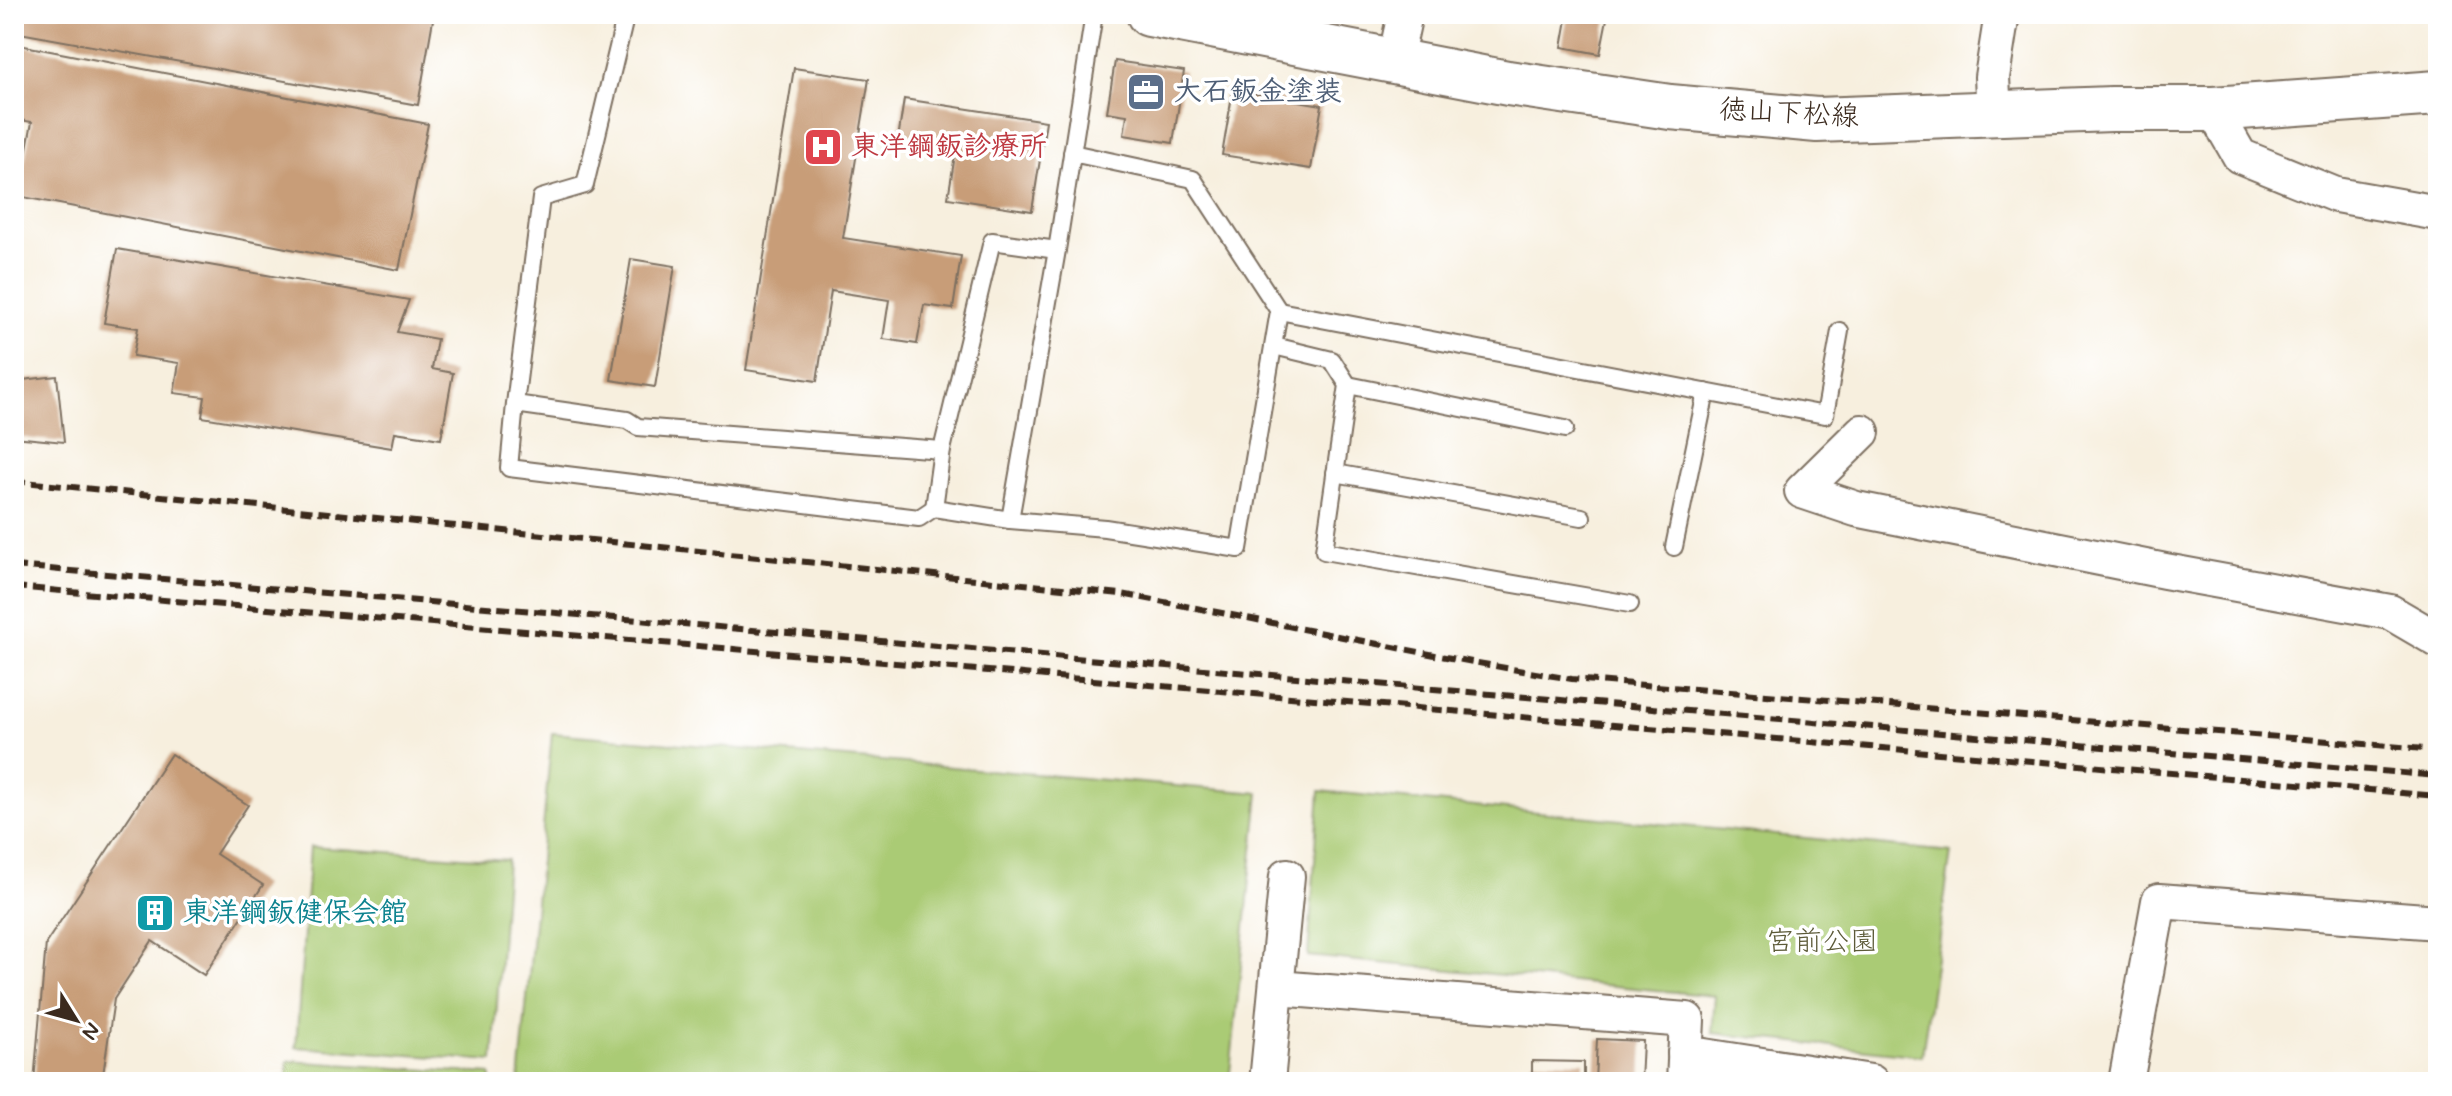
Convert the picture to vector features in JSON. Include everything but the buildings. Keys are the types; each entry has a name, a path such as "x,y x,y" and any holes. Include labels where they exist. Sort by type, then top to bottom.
{"main road":[{"name":"徳山下松線","path":"1149,14 1508,83 1670,107 1817,120 2112,109 2213,109 2438,93"}],"street":[{"path":"1395,60 1405,14"},
{"path":"1994,114 1992,77 2002,14"},
{"path":"2213,109 2240,156 2336,195 2438,213"},
{"path":"1862,432 1802,491 1856,509 2390,612 2438,640"},
{"path":"1267,1082 1287,876"},
{"path":"2126,1082 2159,901 2438,922"},
{"path":"1277,988 1687,1020 1684,1067 1871,1082"}],"lane":[{"path":"626,14 585,185 541,198 509,468 919,518 934,508 1010,520 1105,528 1239,549 1279,311 1193,179 1072,153"},
{"path":"1010,520 1094,14"},
{"path":"934,508 942,450 992,241 1057,250"},
{"path":"1279,311 1825,415 1840,331"},
{"path":"1274,346 1332,360 1348,385 1324,551 1630,604"},
{"path":"1348,385 1565,429"},
{"path":"1674,547 1706,392"},
{"path":"515,404 627,420 638,427 942,450"},
{"path":"1335,473 1582,517"}],"green space":[{"path":"552,733 1259,793 1229,1082 519,1082"},
{"name":"宮前公園","path":"1320,791 1951,852 1922,1056 1712,1033 1715,996 1308,956"},
{"path":"310,847 507,860 493,1061 296,1047"},
{"path":"288,1061 491,1074 491,1082 287,1082"}],"railway":[{"path":"14,481 1121,594 1572,679 2438,750"},
{"path":"14,566 2438,776"},
{"path":"14,587 2438,796"}],"place":[{"name":"大石鈑金塗装","path":"1146,92"},
{"name":"東洋鋼鈑診療所","path":"823,147"},
{"name":"東洋鋼鈑健保会館","path":"155,913"}]}
